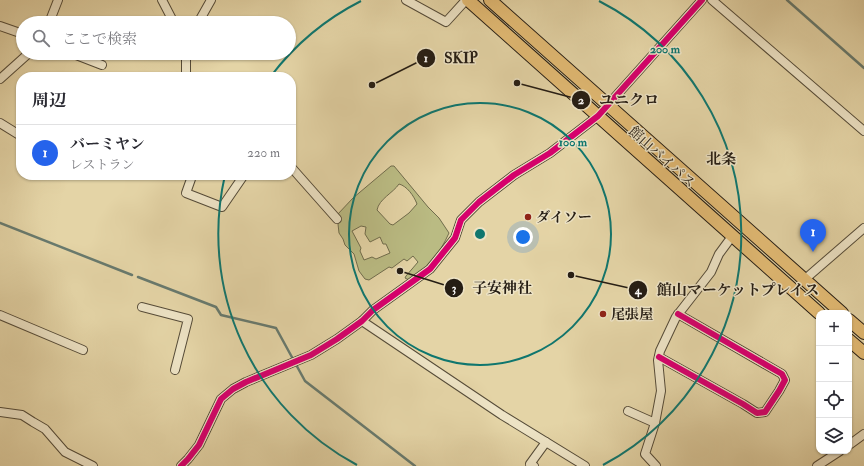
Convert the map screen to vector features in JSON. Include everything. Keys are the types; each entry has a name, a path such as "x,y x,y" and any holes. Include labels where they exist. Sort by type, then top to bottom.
{"highway":[{"name":"館山バイパス","path":"467,0 816,310"},
{"name":"館山バイパス","path":"490,0 839,310"},
{"path":"852,323 864,333"},
{"path":"852,343 864,353"}],"street":[{"path":"52,16 58,0"},
{"path":"162,0 170,16"},
{"path":"202,16 211,0"},
{"path":"406,0 446,22 467,0"},
{"path":"181,466 199,445 221,399 233,389 246,382 324,347 362,321 373,310 430,269 456,238 461,220 479,202 514,175 550,153 598,116 702,0"},
{"path":"712,0 864,131"},
{"path":"0,26 16,32"},
{"path":"0,79 21,60"},
{"path":"89,60 102,65"},
{"path":"186,60 186,72"},
{"path":"0,123 16,133"},
{"path":"296,173 337,219"},
{"path":"191,180 186,193 222,207 241,180"},
{"path":"804,280 864,228"},
{"path":"656,466 645,454 655,423 661,391 660,351 678,314 712,272 719,254 733,235"},
{"path":"142,307 188,319 175,370"},
{"path":"659,357 757,413 765,412 785,380 782,374 678,314"},
{"path":"0,315 70,343 83,350"},
{"path":"362,321 502,415 585,466"},
{"path":"628,411 655,423"},
{"path":"0,412 22,415 45,429 65,452 92,466"},
{"path":"852,443 864,434"},
{"path":"534,466 530,464 546,442"},
{"path":"817,466 835,454"}],"green space":[{"path":"391,166 394,166 439,218 449,233 433,260 409,280 405,278 406,276 418,262 413,256 407,261 404,259 392,268 389,267 369,280 365,279 359,271 354,254 345,245 339,233 337,215 353,198","holes":["399,184 410,192 417,204 409,213 393,225 390,224 377,210 383,199","361,226 366,227 365,234 370,242 380,237 383,244 386,244 390,253 376,259 372,257 364,260 360,251 361,248 352,231"]}],"waterway":[{"path":"787,0 864,68"},
{"path":"0,223 132,275"},
{"path":"138,277 216,307 221,315 276,328 305,381 415,466"}],"cycle path":[{"path":"181,466 199,445 221,399 233,389 246,382 311,355 337,339 362,321 373,310 430,269 455,238 461,220 479,202 514,175 550,153 598,116 702,0"},
{"path":"659,357 757,413 765,412 785,380 782,374 678,314"}],"place":[{"name":"ユニクロ","path":"517,83"},
{"name":"SKIP","path":"372,85"},
{"name":"ダイソー","path":"528,217"},
{"name":"バーミヤン","path":"813,252"},
{"name":"子安神社","path":"400,271"},
{"name":"館山マーケットプレイス","path":"571,275"},
{"name":"尾張屋","path":"603,314"}],"district":[{"name":"北条","path":"721,159"}]}
